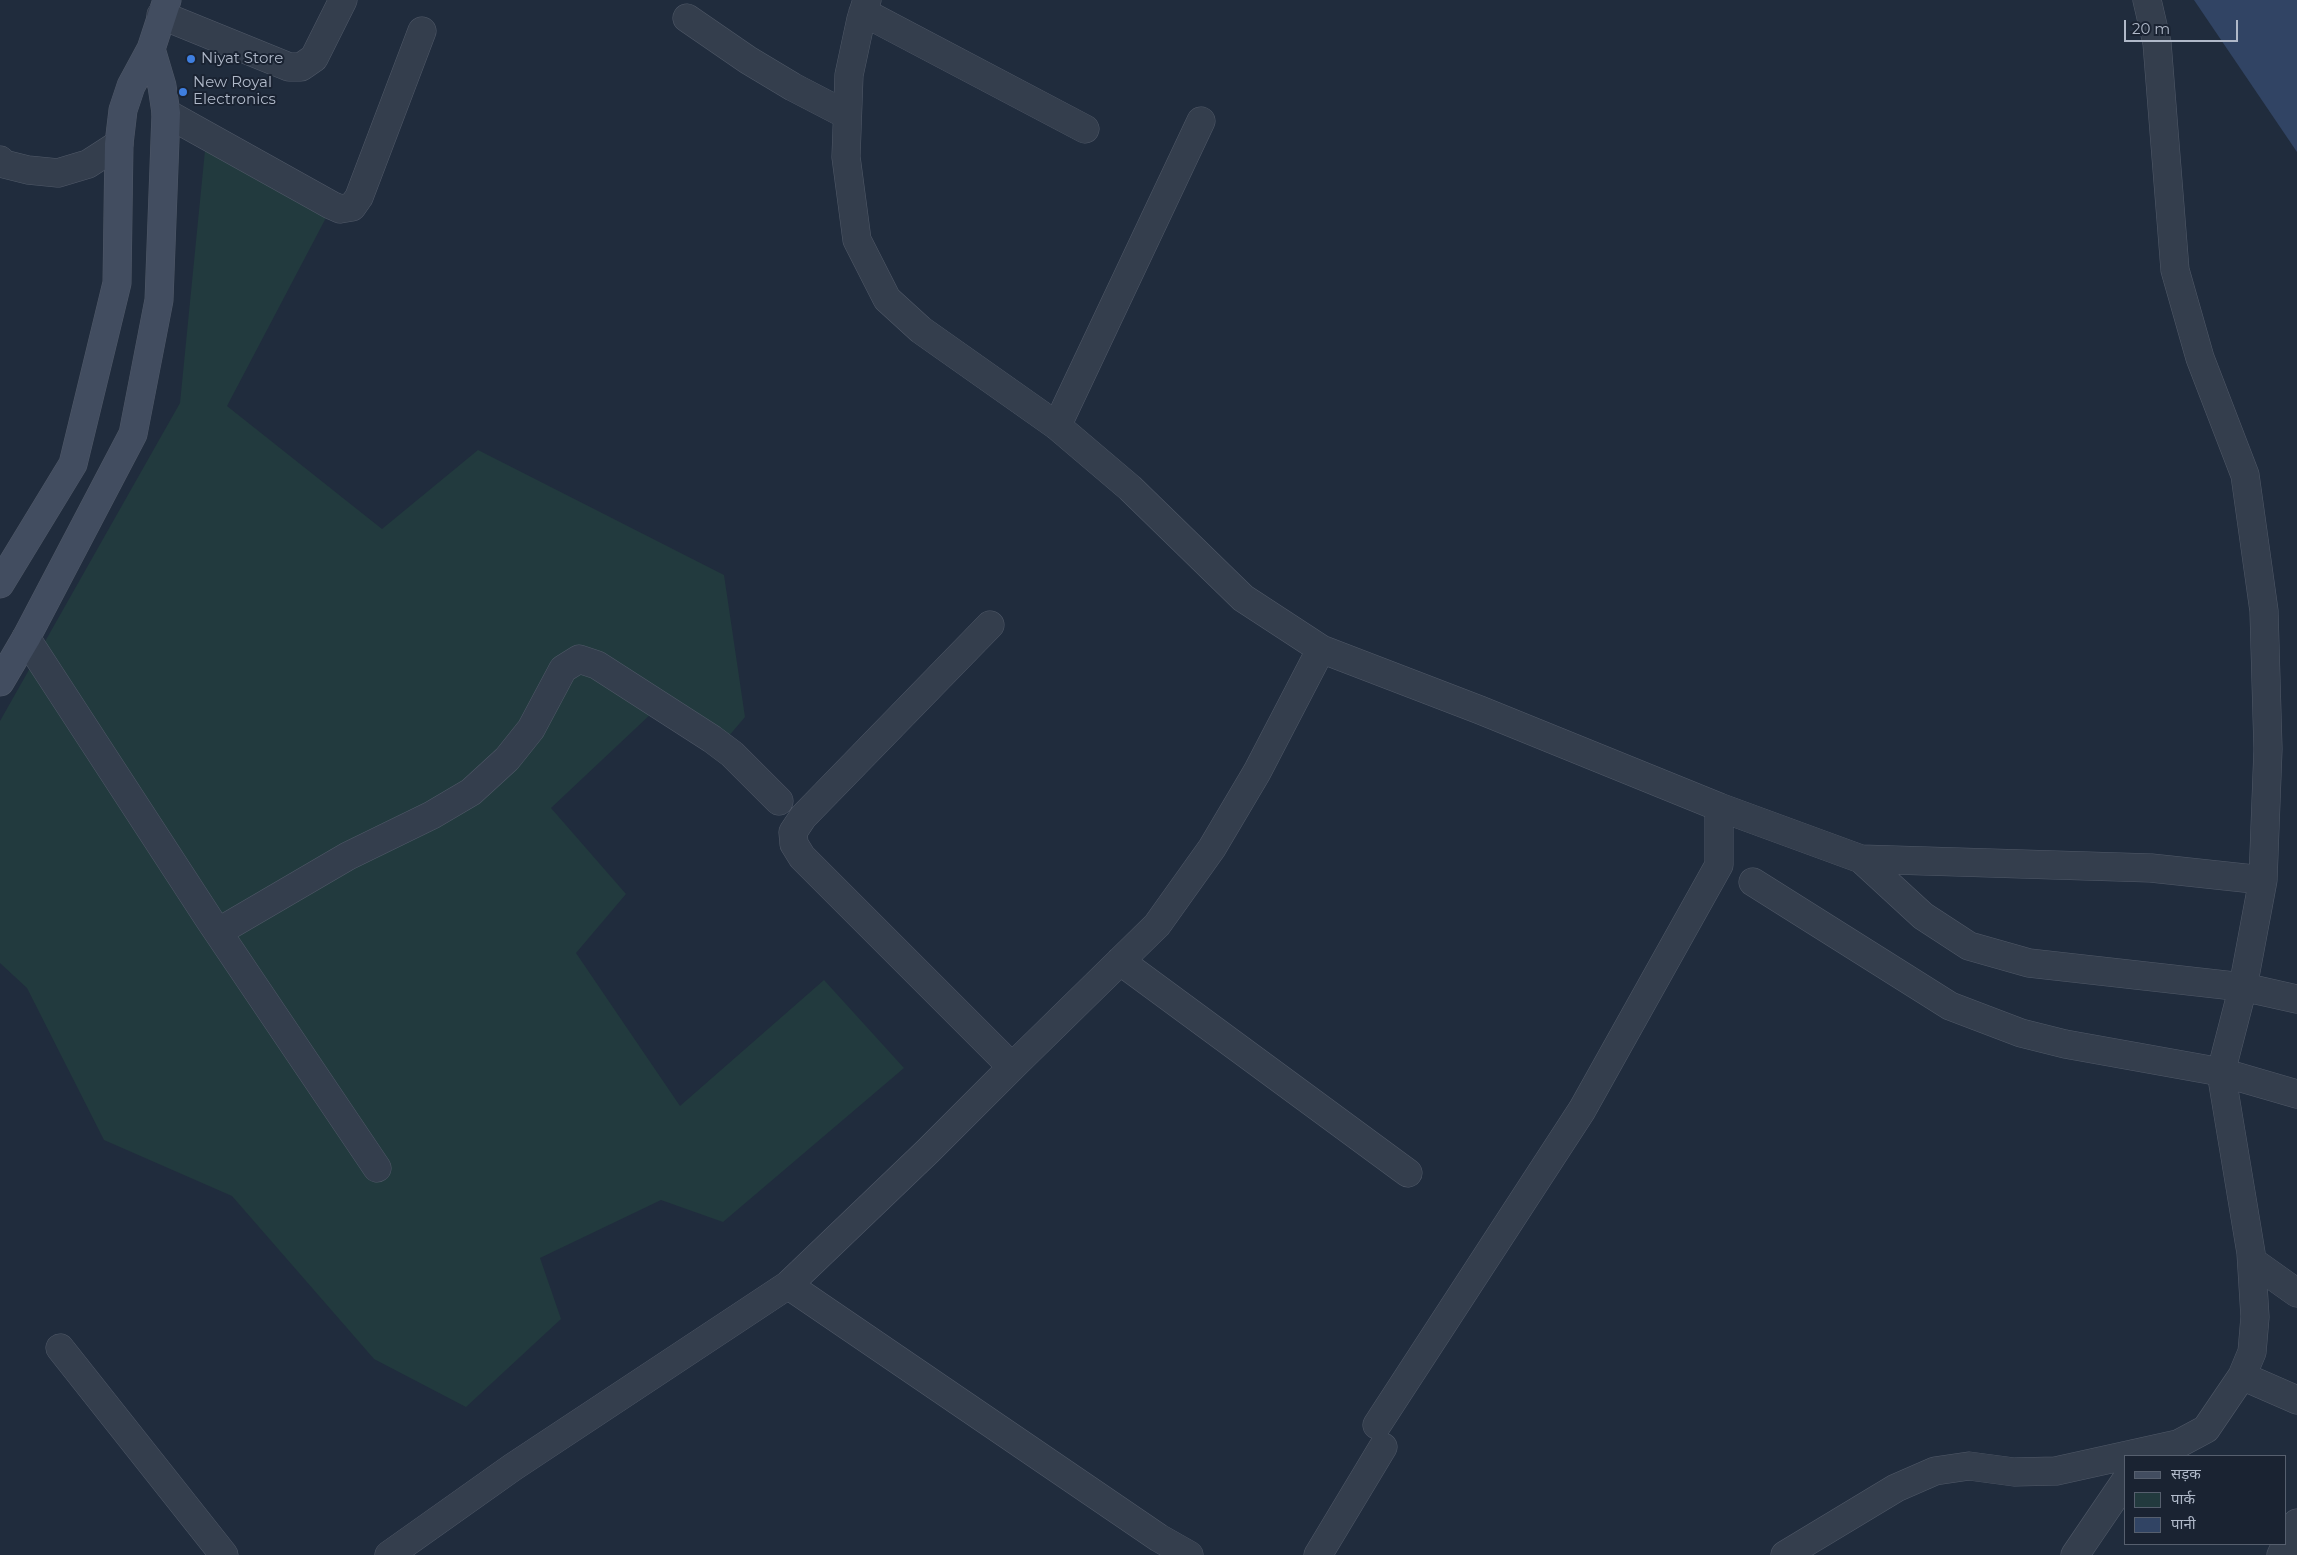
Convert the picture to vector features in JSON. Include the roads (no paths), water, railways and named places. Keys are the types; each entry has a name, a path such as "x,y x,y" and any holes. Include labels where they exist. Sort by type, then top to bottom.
{"main road":[{"path":"0,584 73,464 117,283 119,144 123,110 131,86 151,49 164,8"},
{"path":"0,682 26,638 133,434 159,300 166,114 162,86 151,49"}],"street":[{"path":"164,8 289,67 301,67 314,58 318,52 343,0"},
{"path":"2143,1454 2178,1444 2206,1429 2242,1376 2252,1352 2256,1317 2252,1261 2221,1072 2243,987 2262,880 2268,750 2264,611 2245,475 2200,358 2175,270 2157,43 2147,0"},
{"path":"1085,129 865,6 849,75 847,115 846,157 857,240 887,299 921,330 1057,426 1130,488 1243,598 1321,650 1480,710 1719,808 1861,859 2150,868 2262,880"},
{"path":"688,18 763,70 793,88 847,115"},
{"path":"166,114 331,205 340,209 352,207 359,197 422,30"},
{"path":"1057,426 1201,121"},
{"path":"0,160 4,164 28,170 58,173 88,164 119,144"},
{"path":"990,624 803,818 793,832 794,844 802,857 1012,1067"},
{"path":"26,638 218,932 377,1168"},
{"path":"389,1555 513,1467 788,1285 928,1152 1157,925 1212,848 1257,772 1321,650"},
{"path":"218,932 348,856 432,815 471,792 507,759 531,730 563,669 579,659 597,665 712,739 732,754 779,801"},
{"path":"1318,1555 1380,1436 1582,1110 1719,865 1719,808"},
{"path":"1861,859 1923,916 1969,946 2029,963 2243,987 2297,999"},
{"path":"1752,882 1950,1006 2021,1033 2065,1044 2221,1072 2297,1094"},
{"path":"1120,961 1408,1173"},
{"path":"2252,1261 2297,1294"},
{"path":"788,1285 1159,1538 1189,1555"},
{"path":"60,1348 224,1555"},
{"path":"2242,1376 2297,1400"},
{"path":"1785,1555 1896,1488 1935,1471 1969,1466 2014,1472 2056,1471 2124,1458"},
{"path":"2075,1555 2124,1483"},
{"path":"2287,1543 2297,1523"}],"water":[{"path":"2194,0 2297,0 2297,152"}],"place":[{"name":"Niyat Store","path":"191,59"},
{"name":"New Royal Electronics","path":"183,92"}]}
